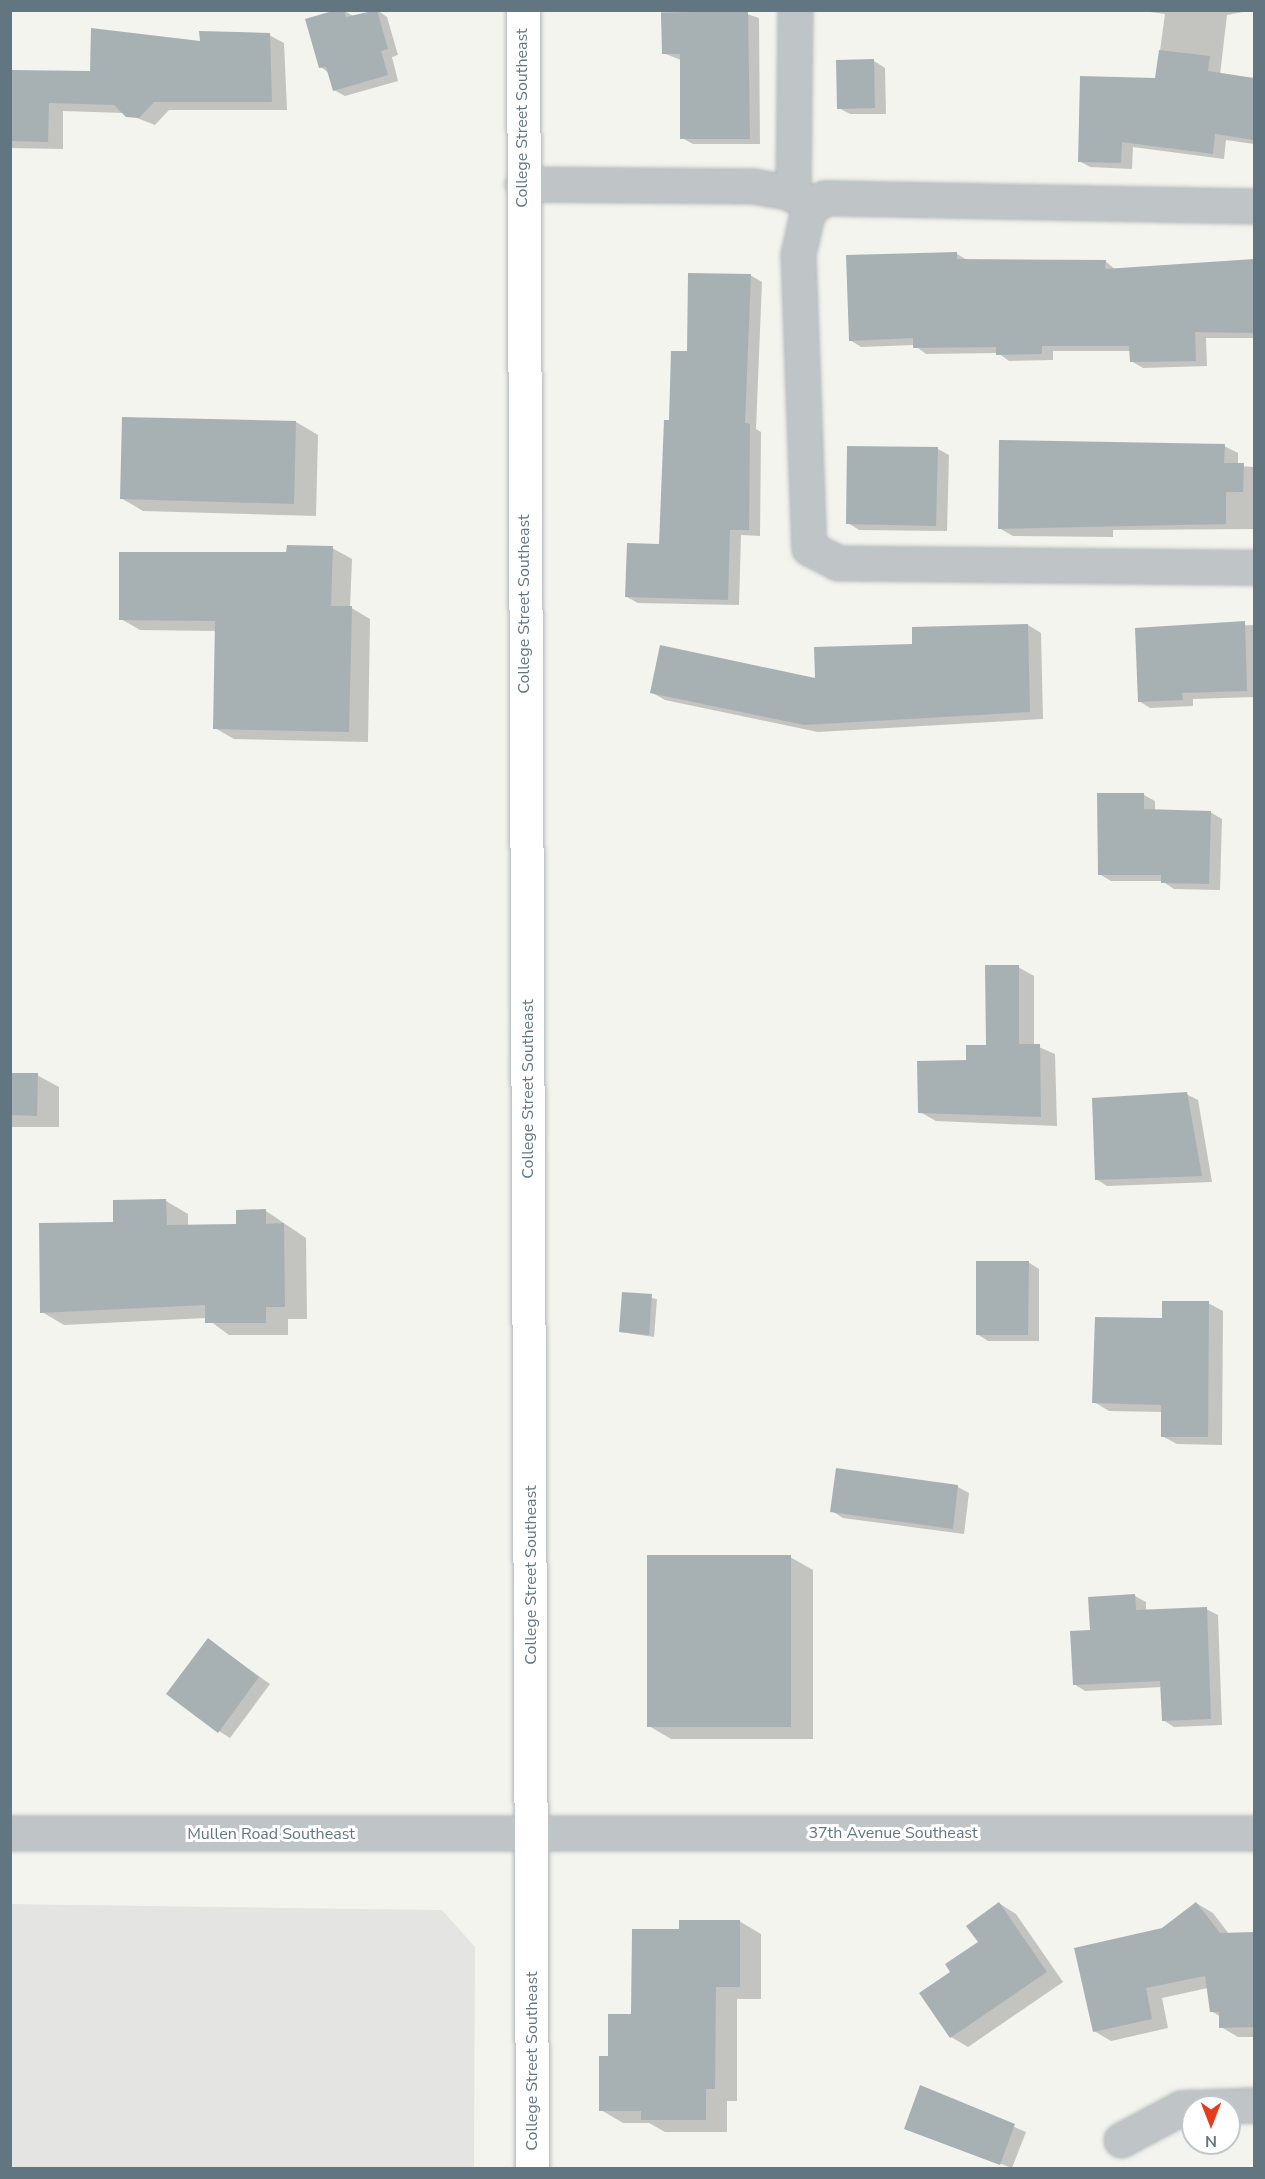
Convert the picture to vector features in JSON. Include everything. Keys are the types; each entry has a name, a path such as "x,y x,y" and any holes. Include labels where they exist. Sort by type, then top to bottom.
{"main road":[{"name":"College Street Southeast","path":"522,10 532,2169"}],"street":[{"path":"795,10 804,200 808,210 798,254 809,548 838,563 1254,567"},
{"path":"522,184 753,186 804,200 824,198 1254,206"},
{"name":"Mullen Road Southeast","path":"10,1833 532,1833"},
{"name":"37th Avenue Southeast","path":"532,1833 1254,1833"},
{"path":"1121,2140 1181,2108"}],"shaded area":[{"path":"11,1904 442,1910 475,1947 474,2168 11,2168"}],"building":[{"path":"344,10 346,17 377,10 388,49 381,51 388,75 333,91 326,67 319,68 305,19"},
{"path":"748,10 750,139 680,139 680,54 662,54 661,13"},
{"path":"91,28 200,41 199,31 270,33 272,102 154,102 139,118 126,117 114,105 49,103 48,142 10,141 12,70 90,71"},
{"path":"1159,50 1210,56 1208,71 1254,78 1254,140 1215,134 1213,154 1122,142 1121,163 1078,162 1080,76 1155,78"},
{"path":"874,59 875,108 837,109 836,60"},
{"path":"957,252 957,259 1106,260 1105,269 1254,259 1254,333 1195,332 1196,361 1130,362 1129,346 1042,346 1042,354 996,355 996,347 913,348 913,338 849,341 846,255"},
{"path":"688,273 751,274 745,423 750,424 749,530 730,530 728,600 625,597 627,543 659,544 664,420 669,420 671,351 687,351"},
{"path":"122,417 296,421 294,504 120,499"},
{"path":"999,440 1225,444 1224,463 1244,463 1243,492 1226,492 1226,524 998,529"},
{"path":"847,446 938,447 936,526 846,524"},
{"path":"287,545 333,546 331,606 352,606 349,732 213,729 215,621 119,620 119,552 286,552"},
{"path":"1245,621 1247,691 1182,693 1183,700 1138,702 1135,628"},
{"path":"1028,624 1030,712 804,725 650,693 660,645 815,678 814,647 912,644 912,627"},
{"path":"1097,793 1144,793 1144,809 1211,811 1209,884 1161,883 1161,875 1098,875"},
{"path":"985,965 1019,965 1019,1044 1040,1044 1041,1117 918,1113 917,1061 966,1060 966,1045 986,1045"},
{"path":"10,1073 38,1073 37,1116 10,1115"},
{"path":"1187,1092 1202,1176 1095,1180 1092,1098"},
{"path":"166,1199 167,1225 236,1224 236,1210 266,1209 266,1224 284,1223 285,1307 266,1307 266,1323 205,1323 205,1305 40,1313 39,1223 113,1222 113,1200"},
{"path":"976,1261 1029,1261 1028,1335 976,1335"},
{"path":"622,1292 652,1294 649,1335 619,1332"},
{"path":"1162,1301 1209,1301 1208,1437 1161,1437 1161,1405 1092,1403 1095,1317 1162,1318"},
{"path":"836,1468 958,1485 953,1529 830,1512"},
{"path":"647,1555 791,1555 791,1727 647,1727"},
{"path":"1135,1594 1136,1610 1207,1607 1211,1719 1162,1721 1160,1681 1073,1685 1070,1631 1090,1630 1088,1597"},
{"path":"208,1638 259,1677 218,1733 166,1694"},
{"path":"999,1902 1047,1972 950,2038 919,1993 950,1972 945,1964 978,1942 966,1926"},
{"path":"1196,1902 1220,1933 1254,1932 1254,2027 1219,2028 1219,2012 1210,2012 1205,1976 1146,1988 1152,2019 1093,2032 1074,1948 1162,1928"},
{"path":"679,1920 740,1920 740,1987 716,1987 715,2089 706,2089 706,2120 641,2120 641,2111 599,2111 599,2056 608,2056 608,2014 631,2014 632,1929 679,1929"},
{"path":"920,2085 1015,2124 1000,2165 904,2129"}]}
